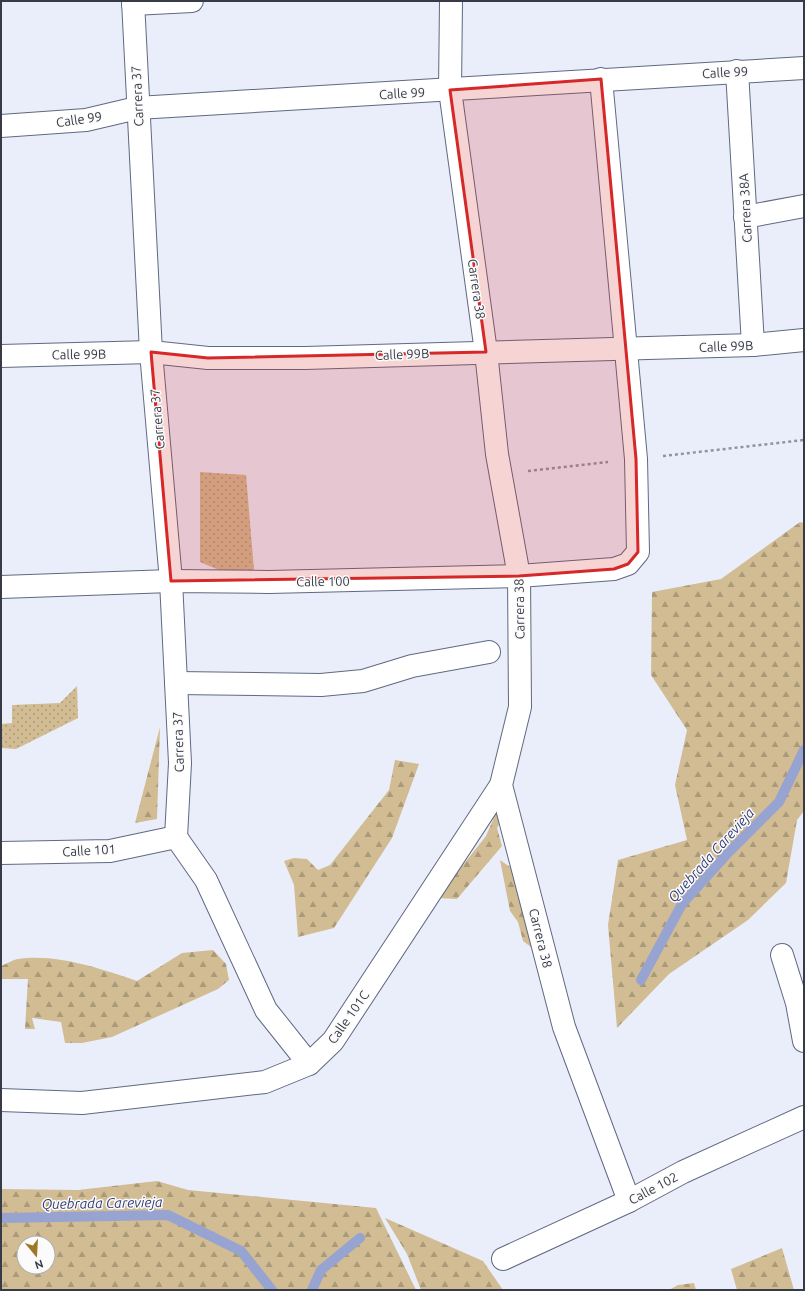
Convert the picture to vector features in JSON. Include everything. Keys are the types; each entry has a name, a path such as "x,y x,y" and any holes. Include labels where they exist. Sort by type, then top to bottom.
{"street":[{"path":"133,3 192,1"},
{"name":"Carrera 38","path":"451,1 450,90 486,352 497,454 519,576 520,707 501,785 564,1027 629,1201"},
{"name":"Carrera 37","path":"133,3 150,352 171,582 180,763 176,837"},
{"name":"Calle 99","path":"1,126 86,120 137,108 804,68"},
{"name":"Carrera 38A","path":"737,72 753,345"},
{"path":"601,79 626,348"},
{"path":"745,217 804,206"},
{"name":"Calle 99B","path":"1,356 150,352 223,358 306,358 753,345 804,340"},
{"name":"Calle 100","path":"1,587 171,582 277,582 519,576 614,569 628,564 638,552 636,459 626,348"},
{"path":"176,683 321,685 363,681 412,666 489,652"},
{"name":"Calle 101C","path":"1,1100 82,1103 265,1082 309,1064 333,1041 501,785"},
{"path":"176,837 206,880 266,1010 309,1064"},
{"name":"Calle 101","path":"1,853 110,851 176,837"},
{"path":"782,955 797,1003 804,1041"},
{"name":"Calle 102","path":"503,1260 629,1201 683,1172 804,1117"}],"highlighted area":[{"path":"601,79 636,459 638,552 628,564 614,569 519,576 171,581 151,352 208,358 486,352 450,90"}],"green space":[{"path":"200,472 246,475 254,570 240,579 200,562"},
{"path":"800,522 804,523 804,811 797,820 786,883 748,920 669,974 617,1028 608,925 618,860 687,840 675,785 687,730 651,675 652,592 721,579"},
{"path":"77,686 78,718 16,749 1,748 1,724 12,723 12,705 60,703"},
{"path":"160,727 157,819 135,823"},
{"path":"395,760 419,764 392,838 334,928 298,937 294,885 284,861 294,858 307,859 318,870 330,865 389,790"},
{"path":"500,804 504,816 497,828 502,846 457,899 437,898 486,836"},
{"path":"500,860 516,871 528,917 531,947 523,941 518,922 510,911"},
{"path":"213,950 226,964 229,980 218,989 112,1037 82,1043 65,1043 61,1022 32,1018 35,1029 25,1029 28,979 1,979 1,966 11,961 33,958 48,958 79,963 137,981 182,953"},
{"path":"157,1181 188,1190 376,1208 416,1290 1,1290 1,1189 78,1190"},
{"path":"385,1218 483,1261 503,1290 421,1290 407,1254"},
{"path":"782,1248 794,1290 737,1290 731,1269"},
{"path":"694,1283 696,1290 669,1290 678,1285"}],"waterway":[{"name":"Quebrada Carevieja","path":"641,980 682,904 727,854 779,802 804,750"},
{"name":"Quebrada Carevieja","path":"1,1218 168,1215 241,1251 272,1290"},
{"name":"Quebrada Carevieja","path":"312,1290 321,1270 360,1238"}]}
